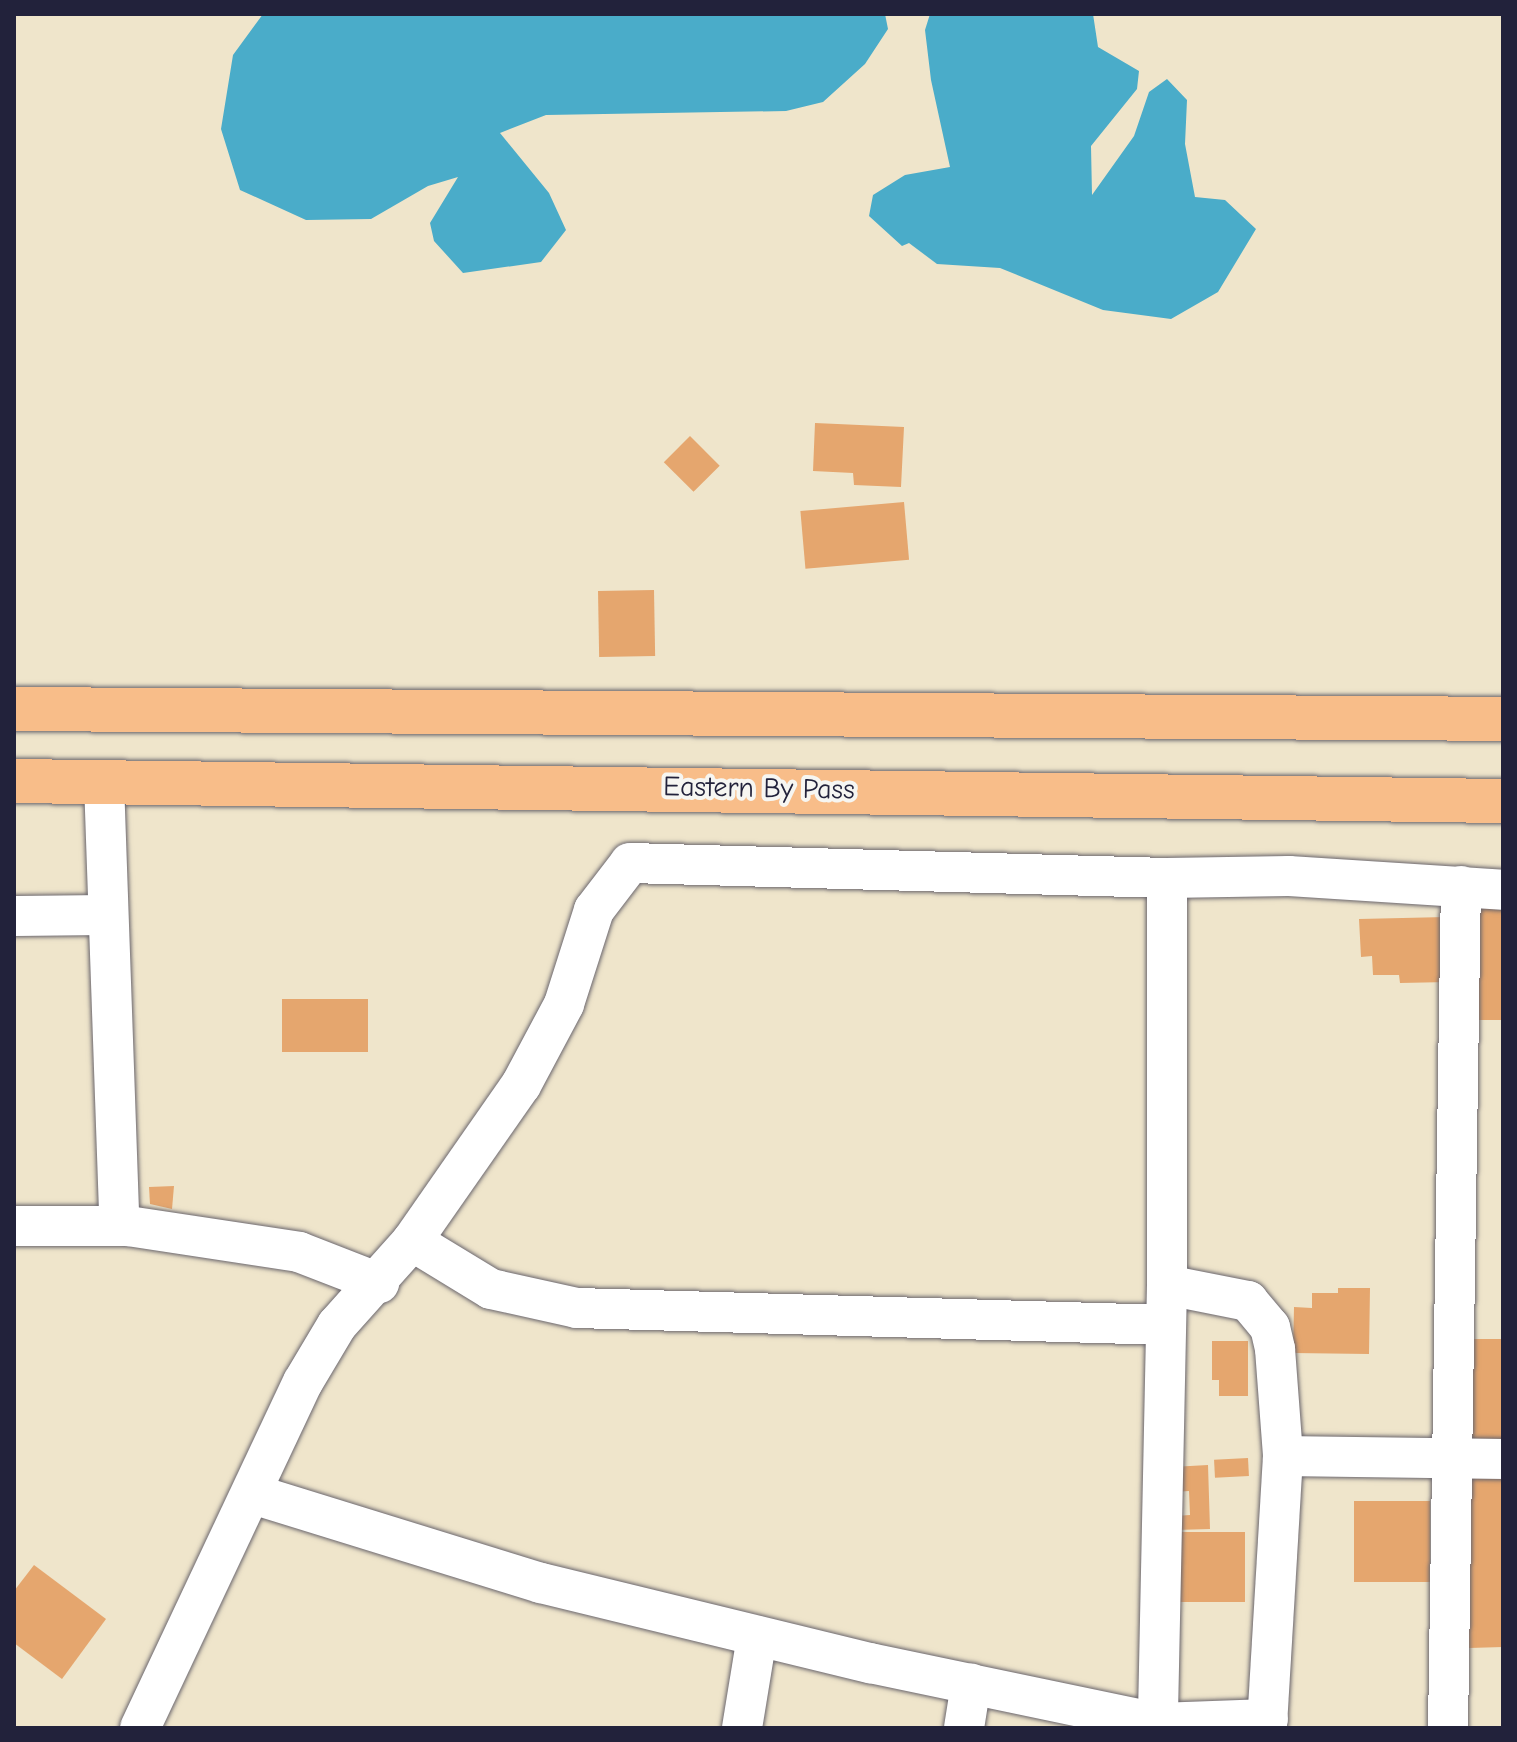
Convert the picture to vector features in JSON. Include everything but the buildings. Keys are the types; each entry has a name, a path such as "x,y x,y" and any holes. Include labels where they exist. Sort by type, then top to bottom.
{"main road":[{"path":"14,709 1503,719"},
{"name":"Eastern By Pass","path":"14,781 1503,801"}],"street":[{"path":"104,782 115,1204 128,1226"},
{"path":"140,1728 253,1494 303,1382 337,1325 379,1283 412,1241 521,1085 564,1004 594,910 630,863 1167,878 1289,876 1503,890"},
{"path":"1158,1726 1167,1285 1167,878"},
{"path":"1448,1728 1455,1460 1461,886"},
{"path":"14,916 107,915"},
{"path":"14,1226 128,1226 299,1252 379,1283"},
{"path":"412,1241 491,1289 577,1308 1166,1325"},
{"path":"253,1494 541,1583 757,1636 1158,1726 1267,1724 1283,1456 1275,1349 1261,1312 1248,1301 1167,1285"},
{"path":"1283,1456 1503,1459"},
{"path":"742,1728 757,1636"},
{"path":"964,1728 971,1684"}],"water":[{"path":"263,14 885,14 888,29 865,64 823,102 786,111 546,115 500,133 549,193 566,230 541,262 463,273 434,241 430,223 458,177 428,186 371,219 306,220 240,190 221,129 233,55"},
{"path":"930,14 1093,14 1098,47 1139,71 1137,89 1091,146 1092,195 1134,136 1149,92 1167,79 1187,100 1185,144 1195,197 1225,200 1256,229 1218,292 1171,319 1103,310 1000,268 937,264 909,243 902,246 869,216 873,195 905,175 950,167 931,80 925,30"}]}
